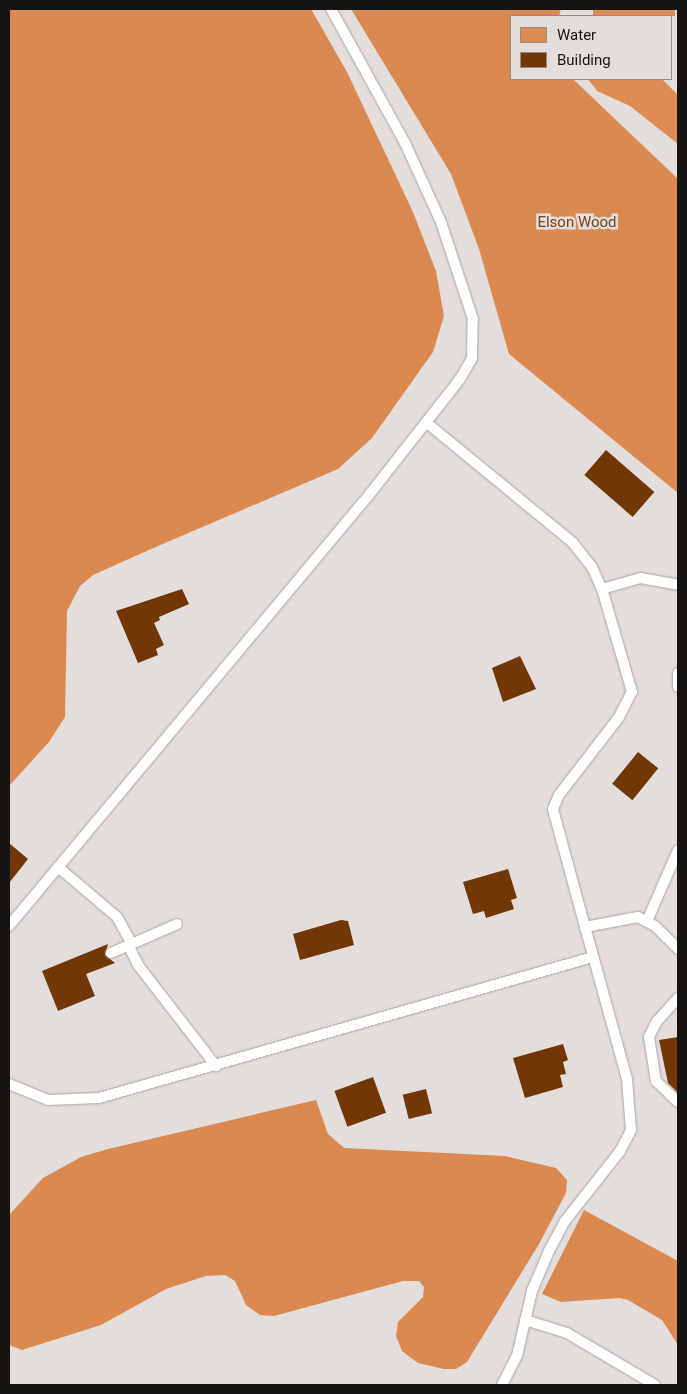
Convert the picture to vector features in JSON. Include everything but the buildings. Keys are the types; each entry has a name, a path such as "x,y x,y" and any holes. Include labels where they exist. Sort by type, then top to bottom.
{"lane":[{"path":"9,926 427,423 472,358 473,319 424,183 331,9"},
{"path":"427,423 577,546 602,589 632,692 618,717 559,795 553,809 627,1079 631,1130 625,1144 560,1230 539,1272 517,1356 502,1385"},
{"path":"602,589 640,578 678,585"},
{"path":"678,673 678,687"},
{"path":"647,921 678,850"},
{"path":"58,867 117,917 138,965 216,1066"},
{"path":"585,927 629,917 647,921 678,949"},
{"path":"111,953 177,924"},
{"path":"9,1084 40,1098 79,1101 216,1066 593,957"},
{"path":"678,998 657,1020 649,1037 656,1081 663,1092 678,1102"},
{"path":"525,1320 567,1334 655,1385"}],"green space":[{"path":"9,9 311,9 347,72 413,212 436,271 444,316 433,352 372,438 338,469 93,575 80,586 67,611 65,717 49,742 9,786"},
{"name":"Elson Wood","path":"351,9 561,9 559,15 510,15 510,80 574,80 678,179 678,493 509,354 479,249 451,174"},
{"path":"316,1100 328,1134 344,1148 505,1156 556,1168 567,1180 566,1193 539,1244 467,1362 456,1369 444,1369 418,1363 402,1351 396,1336 398,1322 423,1297 424,1287 419,1281 403,1281 274,1316 260,1315 246,1305 235,1281 225,1275 206,1276 166,1289 101,1325 22,1350 9,1345 9,1215 43,1178 81,1157 108,1149"},
{"path":"584,1210 678,1261 678,1345 662,1320 628,1300 619,1298 561,1302 542,1294"}],"water":[{"path":"593,9 675,9 675,16 593,15"},
{"path":"589,80 663,80 678,95 678,144 630,106 597,91"}]}
